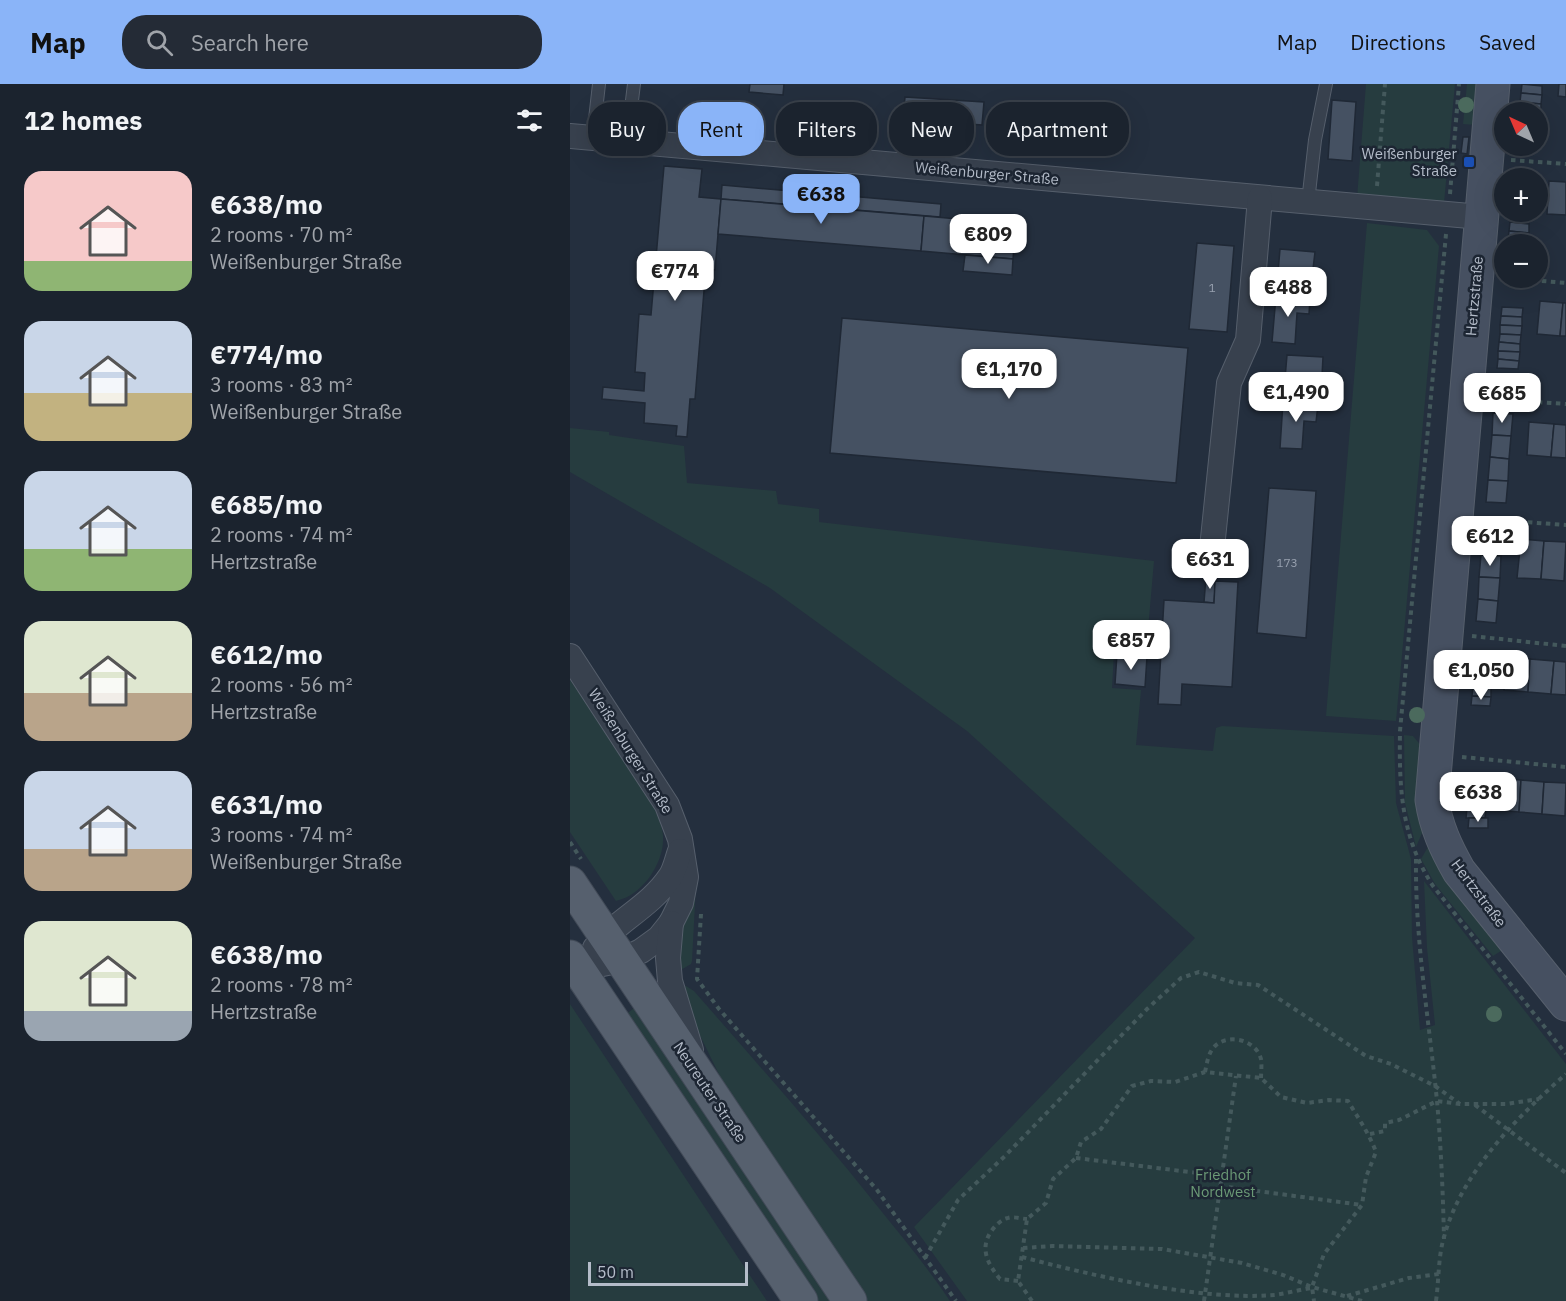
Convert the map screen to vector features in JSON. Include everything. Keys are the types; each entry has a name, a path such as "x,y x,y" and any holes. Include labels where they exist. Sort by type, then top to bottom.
{"main road":[{"name":"Hertzstraße","path":"1493,84 1444,633 1432,800 1435,820 1459,872 1563,1018"},
{"name":"Neureuter Straße","path":"570,883 850,1301"},
{"path":"574,963 801,1301"}],"street":[{"name":"Weißenburger Straße","path":"666,145 1481,217"},
{"path":"1212,548 1229,383 1248,340 1260,198"},
{"name":"Weißenburger Straße","path":"570,656 667,805 680,839 686,877 681,903 659,938 641,951 614,947 574,963"},
{"name":"Weißenburger Straße","path":"614,947 636,913 672,876 680,850"},
{"name":"Weißenburger Straße","path":"671,922 668,958 670,981 699,1075"}],"lane":[{"path":"582,136 599,84"},
{"path":"632,102 634,84"},
{"path":"1308,202 1315,140 1326,84"}],"path":[{"path":"1376,208 1385,84"},
{"path":"1486,158 1566,164"},
{"path":"1548,282 1566,283"},
{"path":"1465,397 1566,404"},
{"path":"1455,517 1566,525"},
{"path":"1444,633 1566,646"},
{"path":"1434,755 1566,767"},
{"path":"1416,858 1416,900 1422,980 1437,1101 1442,1165 1443,1239 1436,1301"},
{"path":"925,1258 958,1200 1147,1009 1181,978 1198,972 1235,983 1258,985 1366,1056 1391,1064 1435,1086 1460,1104"},
{"path":"697,979 720,1009 878,1190 956,1301"},
{"path":"1552,1037 1563,1018"},
{"path":"1205,1072 1208,1058 1215,1046 1225,1040 1238,1038 1252,1045 1261,1058 1261,1078"},
{"path":"1032,1301 1018,1281 1027,1219 1046,1203 1053,1179 1076,1158 1081,1142 1101,1130 1132,1086 1151,1081 1175,1082 1205,1072 1261,1078 1281,1097 1307,1103 1329,1100 1348,1101 1361,1124 1370,1134 1376,1152 1366,1178 1362,1205 1324,1254 1312,1287 1314,1301"},
{"path":"1443,1239 1459,1197 1478,1169 1509,1131 1566,1074"},
{"path":"1204,1298 1236,1076"},
{"path":"1370,1134 1385,1131 1385,1123 1399,1120 1437,1101 1460,1104 1506,1104 1539,1099"},
{"path":"1475,1104 1566,1173"},
{"path":"1076,1158 1222,1176"},
{"path":"1220,1186 1362,1205"},
{"path":"1018,1281 1000,1279 990,1267 985,1252 986,1240 994,1226 1008,1218 1027,1219"},
{"path":"1023,1248 1063,1246 1161,1249 1210,1257 1282,1275 1312,1287 1362,1301"},
{"path":"1022,1257 1101,1277 1204,1298 1274,1296 1312,1287"},
{"path":"1346,1296 1408,1278 1439,1274"}],"green space":[{"path":"1366,84 1455,84 1444,203 1357,198"},
{"path":"1467,84 1480,84 1475,125 1463,124"},
{"path":"1367,223 1427,230 1439,246 1396,721 1326,716"},
{"name":"Friedhof Nordwest","path":"570,428 609,432 609,435 684,446 687,483 776,491 778,504 819,509 819,522 1154,561 1146,653 1114,652 1112,688 1141,690 1136,745 1213,751 1216,728 1222,726 1394,736 1396,803 1411,859 1412,937 1420,1030 1435,1025 1427,948 1424,881 1566,1064 1566,1301 967,1301 914,1227 1195,938 967,731 770,588 570,472"},
{"path":"570,680 638,779 659,820 663,835 660,858 649,878 634,892 616,901 570,832"},
{"path":"1404,735 1413,736 1422,747 1428,819 1416,847 1405,803"},
{"path":"1432,840 1504,949 1493,956 1435,884 1421,859"},
{"path":"696,885 692,961 679,971 683,927"},
{"path":"681,986 694,991 810,1125 856,1179 950,1301 863,1301 739,1115 687,1009"},
{"path":"570,1004 743,1265 767,1301 570,1301"},
{"path":"637,1006 834,1301 813,1301 625,1015"}],"building":[{"path":"750,84 784,84 783,95 749,92"},
{"path":"1522,84 1542,86 1542,95 1521,93"},
{"path":"1559,84 1566,84 1566,97 1558,96"},
{"path":"1521,93 1542,95 1541,102 1520,102"},
{"path":"905,97 984,102 982,125 974,124 974,102 905,102"},
{"path":"1332,100 1356,102 1352,161 1328,159"},
{"path":"1463,137 1469,137 1467,154 1461,153"},
{"path":"664,166 702,169 699,197 721,199 715,270 697,268 696,279 705,279 695,399 690,399 687,437 676,436 677,426 644,423 645,403 602,399 603,387 644,391 645,373 635,372 639,314 651,315"},
{"path":"1549,181 1566,182 1566,215 1548,214"},
{"path":"722,185 941,204 940,217 721,199"},
{"path":"721,199 924,216 921,251 718,234"},
{"path":"924,216 1016,224 1013,259 921,251"},
{"path":"1510,222 1529,224 1529,233 1509,231"},
{"path":"1509,231 1529,233 1529,234 1509,234"},
{"path":"1197,243 1234,246 1227,332 1189,329"},
{"path":"1280,249 1315,252 1313,269 1301,268 1298,298 1276,296"},
{"path":"965,255 1013,259 1012,275 963,271"},
{"path":"1276,296 1310,299 1309,314 1297,313 1295,344 1272,342"},
{"path":"1540,301 1563,303 1560,336 1537,334"},
{"path":"1563,303 1566,303 1566,336 1560,336"},
{"path":"1502,307 1523,308 1522,317 1501,316"},
{"path":"1501,316 1522,317 1522,326 1500,325"},
{"path":"842,318 1188,348 1176,483 830,453"},
{"path":"1500,325 1522,326 1521,335 1500,334"},
{"path":"1500,334 1521,335 1520,344 1499,342"},
{"path":"1499,342 1520,344 1520,352 1498,351"},
{"path":"1498,351 1520,352 1519,361 1498,359"},
{"path":"1287,355 1323,357 1322,376 1308,374 1305,404 1283,402"},
{"path":"1498,359 1519,361 1518,369 1497,368"},
{"path":"1283,402 1318,405 1316,422 1304,421 1302,449 1280,448"},
{"path":"1493,413 1513,414 1511,436 1492,435"},
{"path":"1529,422 1554,424 1551,457 1527,455"},
{"path":"1554,424 1566,425 1566,458 1551,457"},
{"path":"1492,435 1511,436 1509,459 1490,457"},
{"path":"1490,457 1509,459 1508,481 1488,480"},
{"path":"1488,480 1508,481 1506,503 1486,502"},
{"path":"1269,488 1316,491 1306,638 1257,633"},
{"path":"1483,533 1503,534 1501,556 1481,555"},
{"path":"1521,539 1544,541 1541,579 1517,578"},
{"path":"1544,541 1566,542 1564,581 1541,579"},
{"path":"1481,555 1501,556 1500,578 1479,577"},
{"path":"1206,577 1216,577 1214,603 1204,602"},
{"path":"1479,577 1500,578 1498,601 1478,599"},
{"path":"1215,581 1238,582 1232,687 1182,684 1181,705 1158,704 1164,600 1214,603"},
{"path":"1478,599 1498,601 1496,623 1476,621"},
{"path":"1117,654 1147,657 1145,687 1115,684"},
{"path":"1475,658 1493,659 1493,669 1474,668"},
{"path":"1507,658 1530,659 1528,692 1504,690"},
{"path":"1530,659 1554,661 1551,694 1528,692"},
{"path":"1554,661 1566,662 1566,695 1551,694"},
{"path":"1474,668 1493,669 1492,678 1473,677"},
{"path":"1473,677 1492,678 1491,687 1473,686"},
{"path":"1473,686 1491,687 1491,697 1472,696"},
{"path":"1472,696 1491,697 1490,706 1471,705"},
{"path":"1498,778 1521,780 1519,812 1495,810"},
{"path":"1521,780 1544,782 1542,814 1519,812"},
{"path":"1544,782 1566,783 1565,816 1542,814"},
{"path":"1462,788 1484,789 1483,799 1461,798"},
{"path":"1464,798 1483,799 1483,808 1464,808"},
{"path":"1467,808 1486,808 1485,818 1466,818"},
{"path":"1469,818 1488,818 1488,828 1468,828"}],"place":[{"name":"Weißenburger Straße","path":"1469,162"}]}
